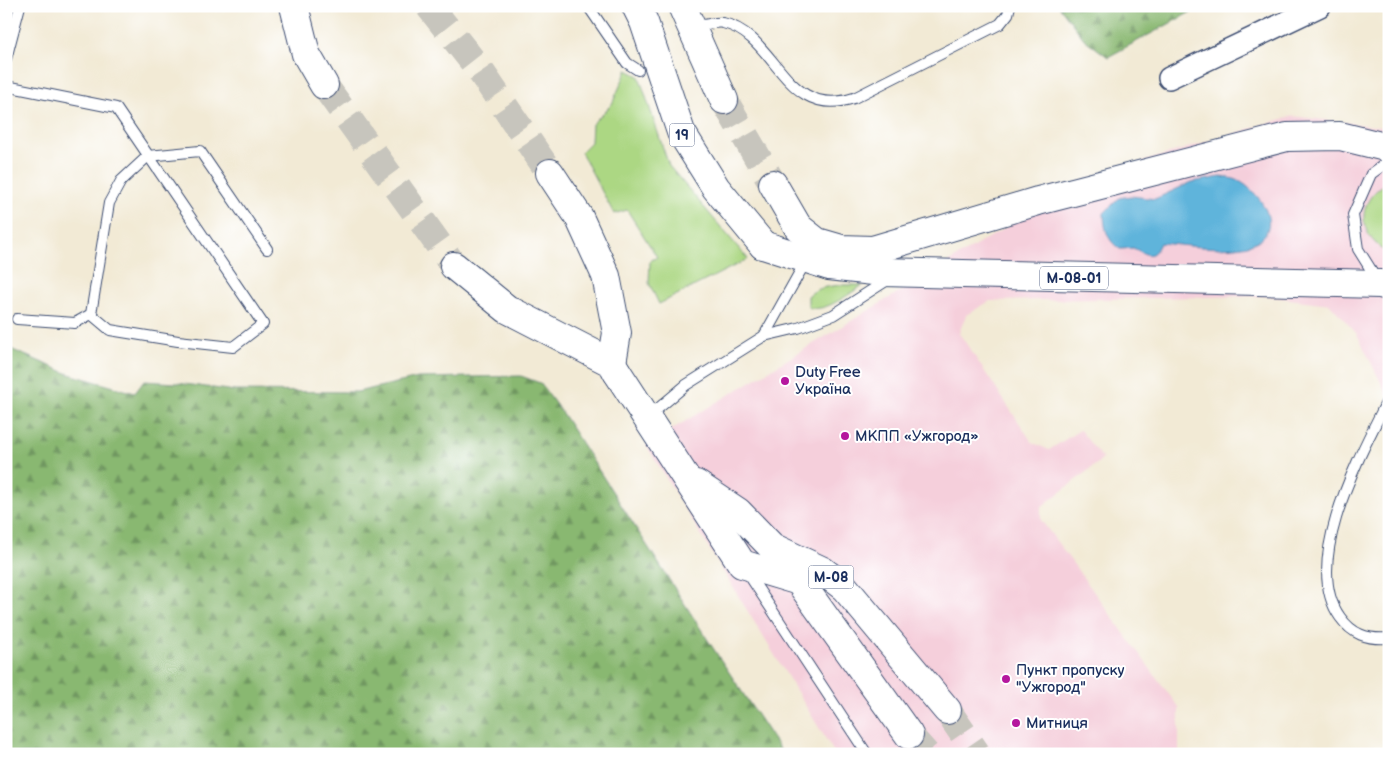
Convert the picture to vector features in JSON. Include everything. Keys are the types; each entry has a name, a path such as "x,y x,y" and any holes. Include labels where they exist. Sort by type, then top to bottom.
{"main road":[{"path":"294,6 306,54 324,85"},
{"name":"19","path":"636,6 644,22 681,132 716,188 763,245"},
{"path":"687,17 724,100"},
{"path":"773,184 798,227 816,242 841,250 873,250 1038,200 1287,137 1340,136 1389,148"},
{"path":"454,266 507,309 614,367 617,333 606,276 579,217 550,173"},
{"name":"М-08-01","path":"763,245 829,266 898,273 1384,285"},
{"name":"М-08","path":"614,367 742,564 799,581 909,735"},
{"name":"М-08","path":"687,477 738,512 772,547 823,571 845,588 947,710"}],"street":[{"path":"1169,78 1320,6"}],"lane":[{"path":"6,59 20,6"},
{"path":"588,6 628,63 638,70"},
{"path":"687,17 722,22 743,32 764,52 782,75 803,94 828,102 840,102 854,98 1000,24 1008,14 1010,6"},
{"path":"6,86 116,108 263,324 233,347 178,341 110,330 91,314"},
{"path":"91,314 109,203 120,181 148,156 200,151 267,249"},
{"path":"1384,285 1358,249 1353,215 1371,174 1389,161"},
{"path":"764,336 807,259"},
{"path":"648,418 686,385 764,336 798,328 833,315 898,273"},
{"path":"17,319 75,323 91,314"},
{"path":"1388,399 1343,494 1332,531 1328,573 1330,594 1337,613 1348,628 1362,636 1389,638"},
{"path":"742,564 867,754"}],"shaded area":[{"name":"МКПП «Ужгород»","path":"1292,116 1389,128 1389,399 1357,334 1330,304 1264,296 990,301 966,315 959,333 1032,442 1049,450 1080,430 1103,459 1041,507 1041,520 1179,708 1179,754 835,754 646,445 1086,179"}],"green space":[{"path":"1059,6 1202,6 1108,57 1084,39"},
{"path":"627,70 639,76 669,166 748,259 659,304 649,283 650,261 657,257 627,210 614,214 581,152 591,142 592,124 612,104"},
{"path":"1389,181 1389,254 1370,237 1364,218 1365,208 1370,198"},
{"path":"843,285 863,285 844,298 829,305 821,308 808,307 808,296 815,291"},
{"path":"6,347 69,374 135,393 144,381 177,383 235,391 357,392 418,378 521,376 540,383 562,413 783,754 6,754"}],"water":[{"path":"1221,177 1239,181 1246,185 1260,199 1265,208 1269,225 1266,233 1259,240 1238,247 1225,248 1160,243 1154,252 1148,255 1133,248 1120,249 1109,238 1104,213 1119,198 1131,196 1155,199 1192,182"}],"tunnel":[{"path":"429,6 479,69 550,173"},
{"path":"324,85 454,266"},
{"path":"724,100 773,184"},
{"path":"947,710 977,754"},
{"path":"909,735 926,754"}],"place":[{"name":"Duty Free Україна","path":"785,381"},
{"name":"МКПП «Ужгород»","path":"845,436"},
{"name":"Пункт пропуску \"Ужгород\"","path":"1006,679"},
{"name":"Митниця","path":"1016,723"}]}
